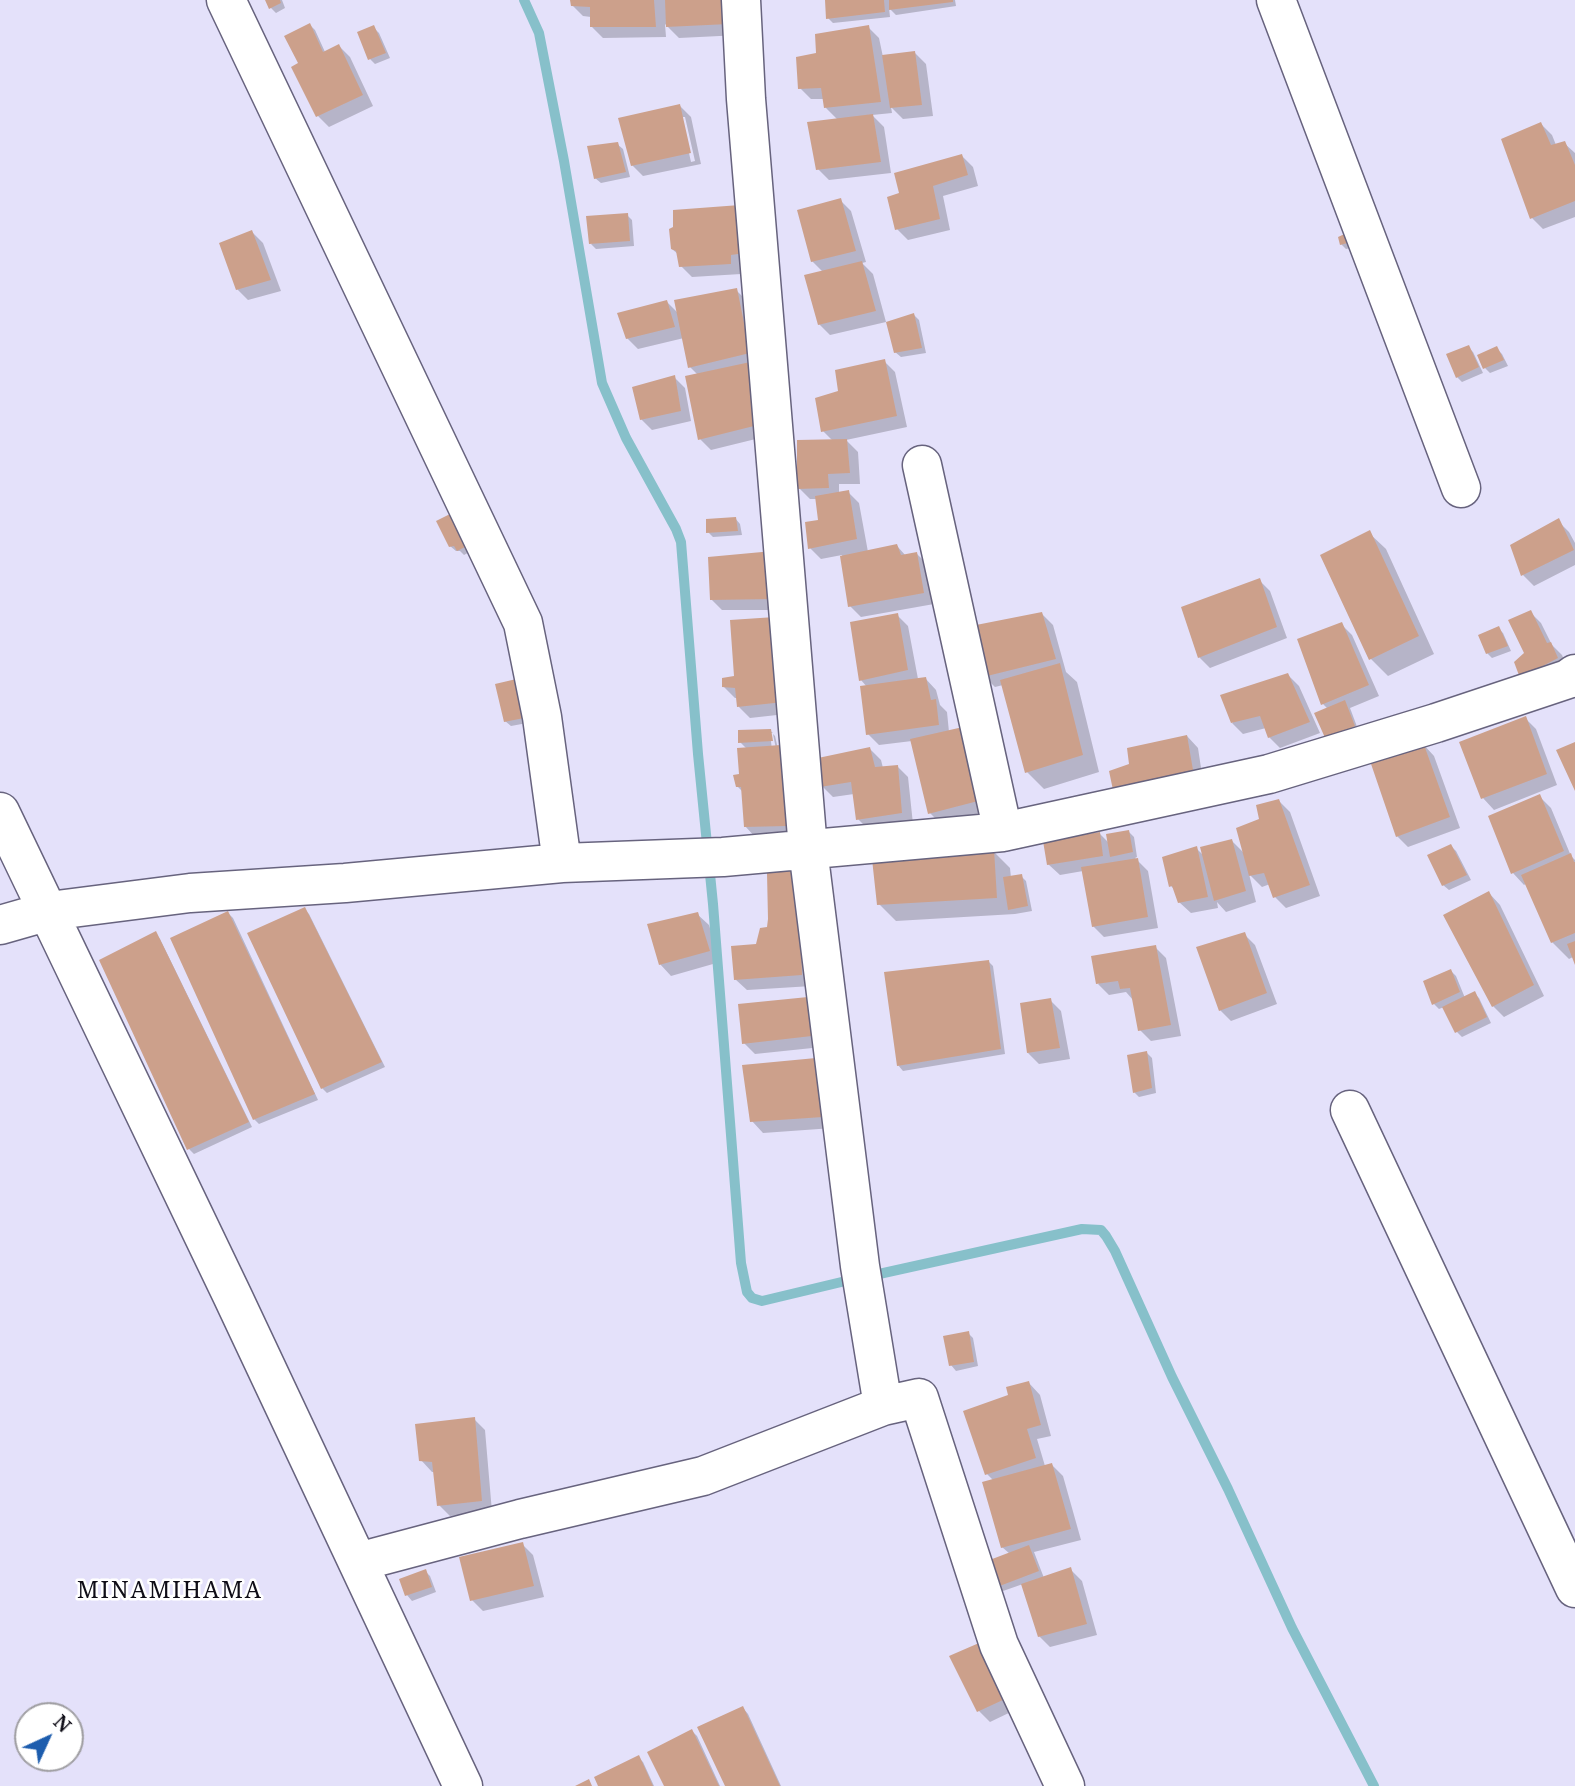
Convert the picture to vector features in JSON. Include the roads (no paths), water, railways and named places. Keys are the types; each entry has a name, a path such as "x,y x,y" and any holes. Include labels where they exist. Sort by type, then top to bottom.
{"street":[{"path":"226,0 523,623 542,718 562,863"},
{"path":"741,0 747,113 808,849 862,1279 883,1406"},
{"path":"1276,0 1461,488"},
{"path":"922,466 1003,832"},
{"path":"0,925 49,911 190,893 345,883 562,863 709,858 1003,832 1269,774 1436,723 1568,679 1575,674"},
{"path":"0,812 463,1786"},
{"path":"1350,1110 1575,1588"},
{"path":"358,1562 520,1519 703,1476 883,1406 919,1398 999,1645 1065,1786"}],"waterway":[{"path":"524,0 539,33 602,383 626,438 681,542 741,1263 747,1292 752,1298 762,1301 854,1279"},
{"path":"870,1276 1082,1229 1101,1230 1115,1251 1292,1628 1374,1786"}],"district":[{"name":"MINAMIHAMA","path":"170,1591"}]}
